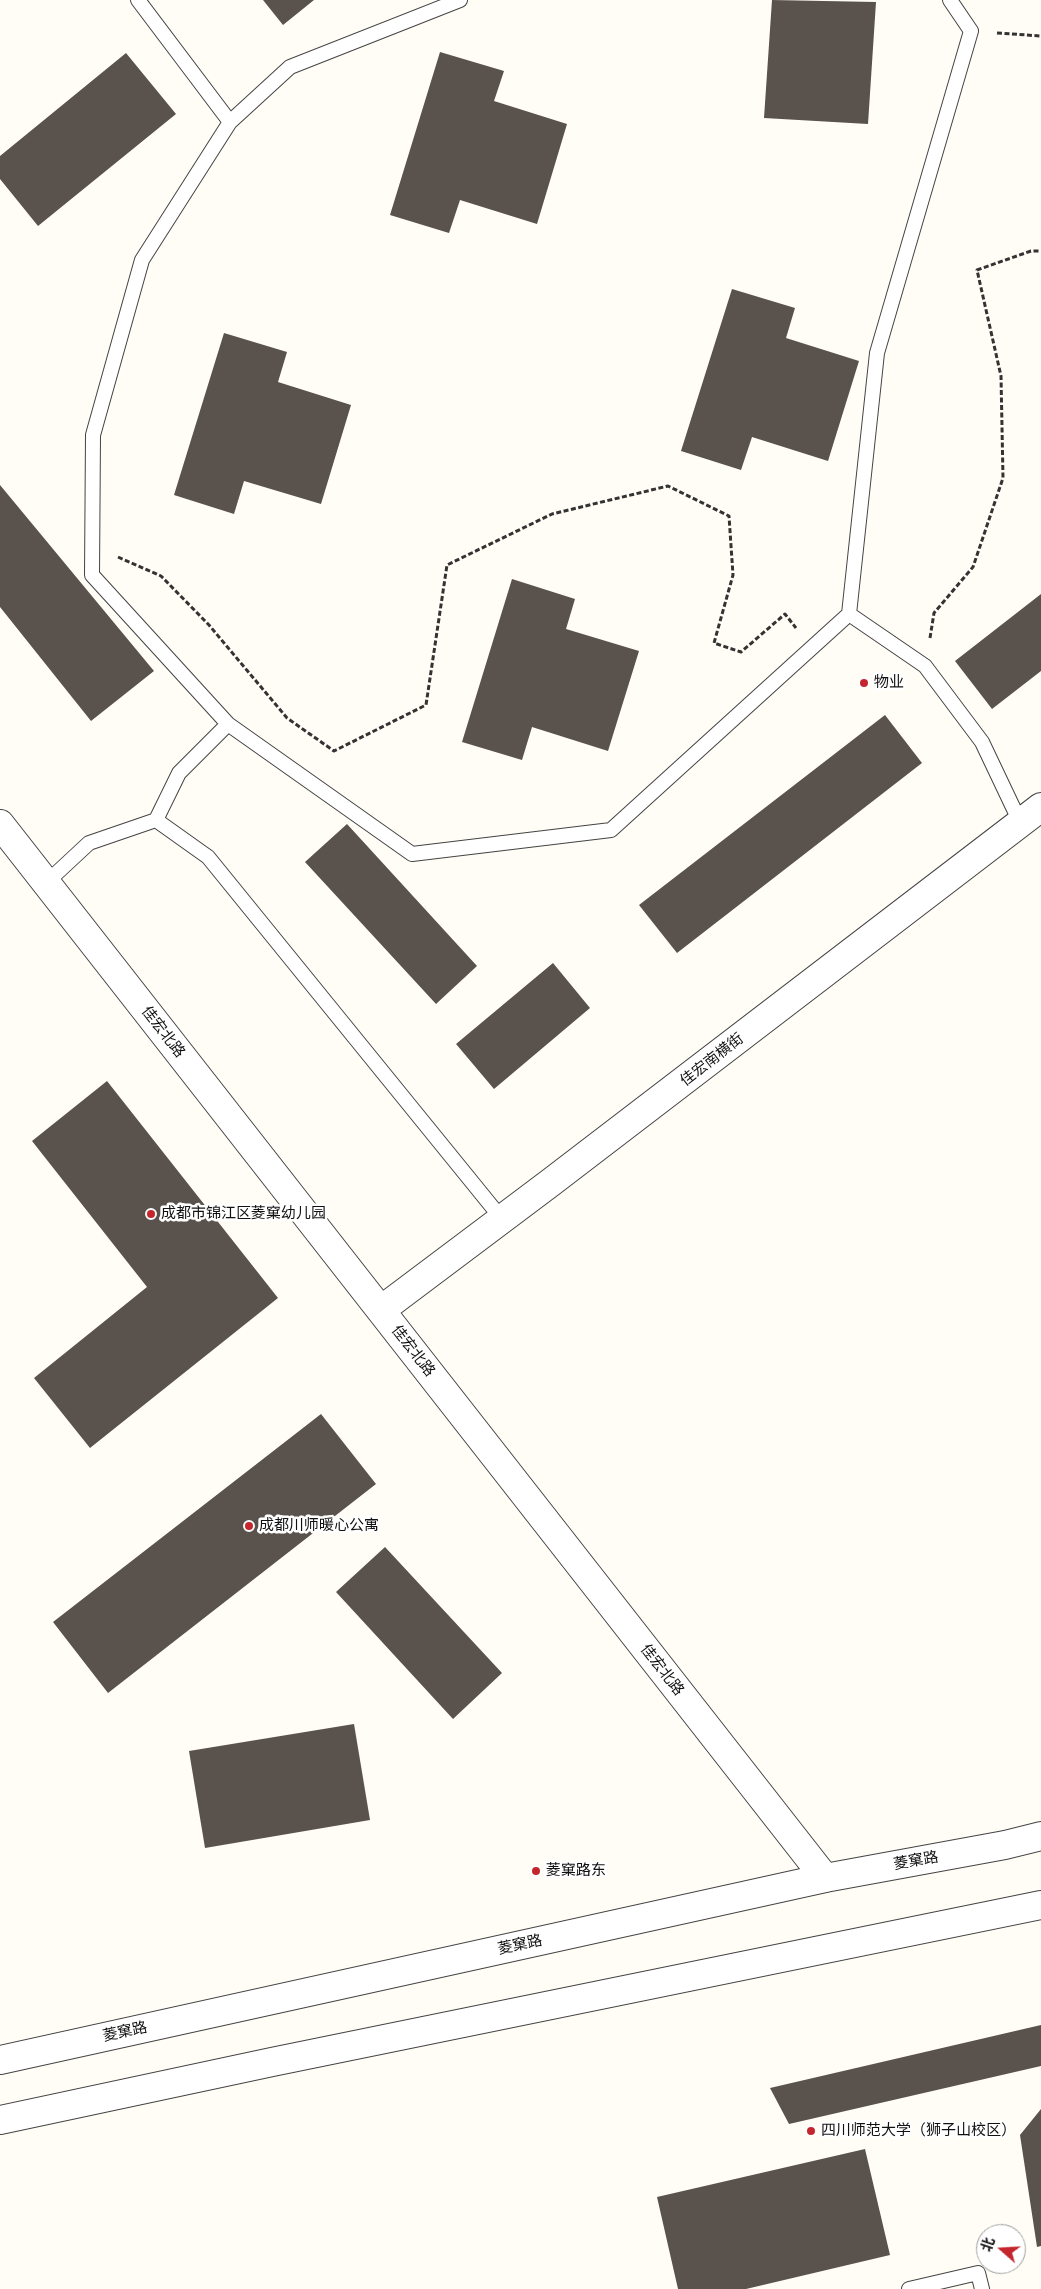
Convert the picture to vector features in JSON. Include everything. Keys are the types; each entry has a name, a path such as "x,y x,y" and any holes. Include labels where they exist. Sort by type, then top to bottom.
{"street":[{"name":"佳宏南横街","path":"381,1310 502,1220 1031,814"},
{"name":"佳宏北路","path":"0,824 825,1878"},
{"name":"菱窠路","path":"0,2060 825,1878 1005,1845 1041,1836"},
{"path":"0,2120 262,2064 1041,1904"}],"lane":[{"path":"138,0 230,122"},
{"path":"460,0 290,67 230,122 142,260 93,435 92,575 228,724 412,854 611,830 849,614 877,353 971,31 950,0"},
{"path":"849,614 925,666 982,742 1031,814"},
{"path":"46,883 89,843 156,820 179,773 228,724"},
{"path":"156,820 208,857 502,1220"},
{"path":"908,2289 978,2273 982,2289"}],"path":[{"path":"971,31 1041,36"},
{"path":"925,666 934,613 973,567 1002,478 1001,376 977,270 1031,251 1041,251"},
{"path":"91,544 161,576 209,624 287,718 334,751 426,705 446,565 552,514 668,486 729,516 733,575 714,643 741,652 784,614 813,647"}],"building":[{"path":"263,0 314,0 283,25"},
{"path":"772,0 876,2 868,124 764,118"},
{"path":"440,52 504,71 494,101 567,124 537,224 460,200 449,233 390,215"},
{"path":"126,53 176,114 38,226 0,179 0,156"},
{"path":"732,289 795,308 786,338 859,361 828,461 752,437 741,470 681,451"},
{"path":"224,333 287,352 278,382 351,405 321,504 244,481 234,514 174,495"},
{"path":"0,485 154,671 91,721 0,607"},
{"path":"512,579 575,599 566,629 639,651 608,751 532,727 522,760 462,742"},
{"path":"1041,594 1041,671 992,709 955,661"},
{"path":"885,715 922,763 677,953 639,905"},
{"path":"347,824 477,966 436,1004 305,862"},
{"path":"553,963 590,1008 494,1089 456,1044"},
{"name":"成都市锦江区菱窠幼儿园","path":"107,1081 278,1298 90,1448 34,1378 147,1287 32,1141"},
{"path":"321,1414 376,1484 108,1693 53,1622"},
{"path":"385,1547 502,1673 453,1719 336,1592"},
{"path":"354,1724 370,1820 205,1848 189,1751"},
{"path":"1041,2025 1041,2066 789,2124 770,2088"},
{"path":"1041,2109 1041,2246 1037,2247 1020,2135"},
{"path":"865,2149 890,2255 746,2289 678,2289 657,2197"}],"place":[{"name":"物业","path":"864,683"},
{"name":"成都市锦江区菱窠幼儿园","path":"151,1214"},
{"name":"成都川师暖心公寓","path":"249,1526"},
{"name":"菱窠路东","path":"536,1871"},
{"name":"四川师范大学（狮子山校区）","path":"811,2131"}]}
